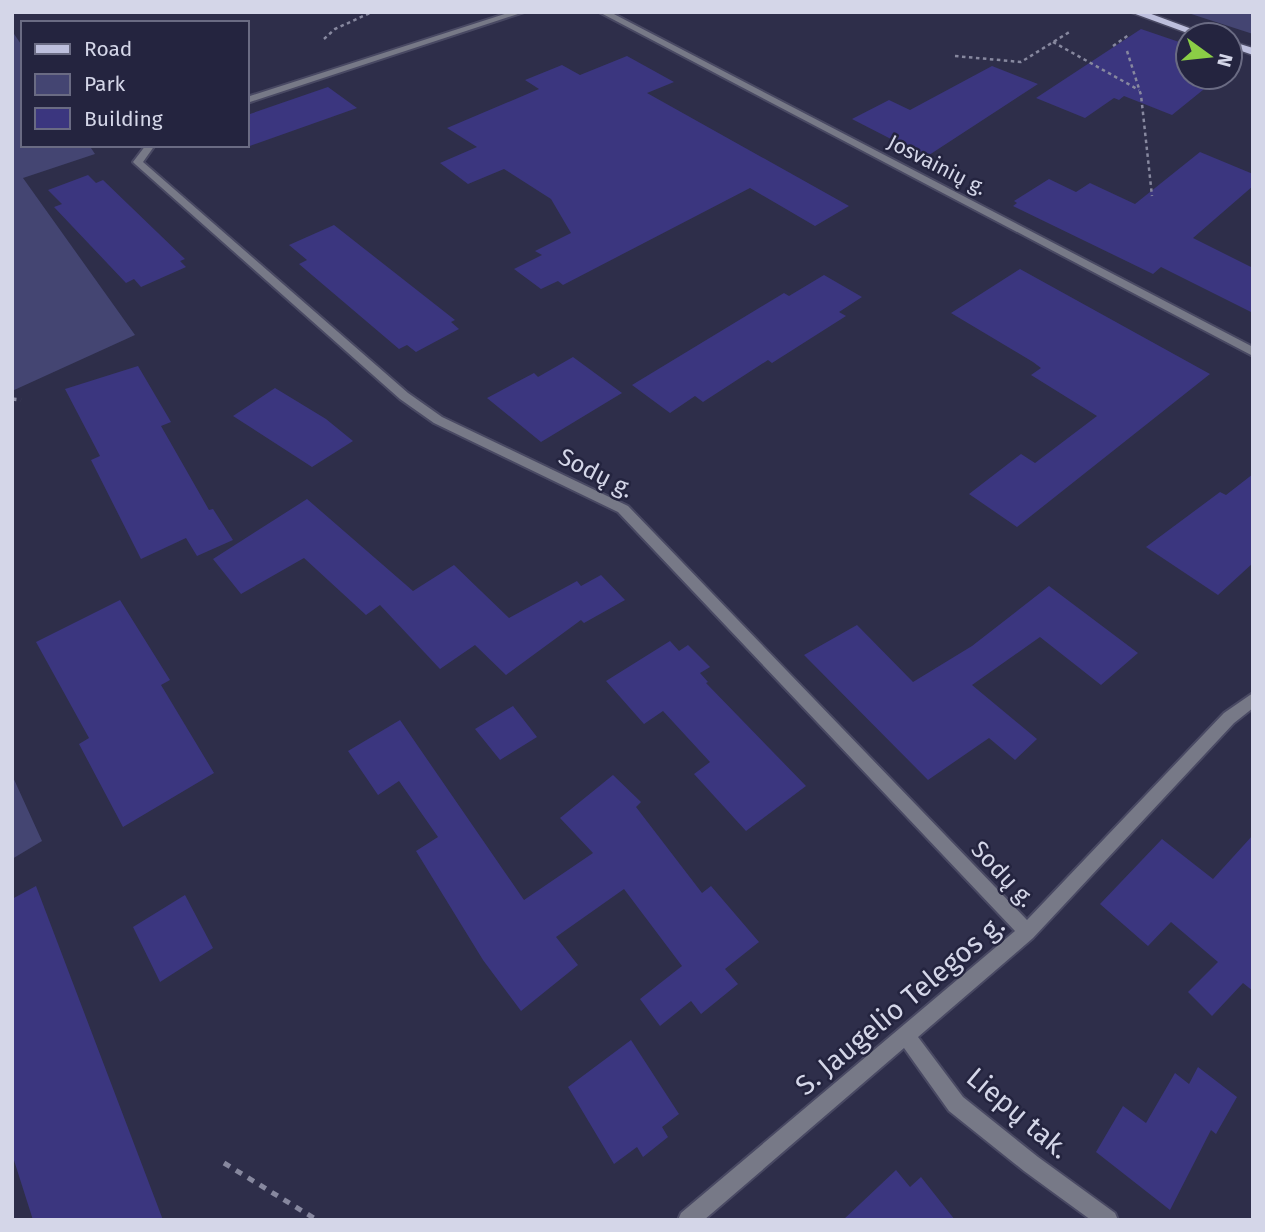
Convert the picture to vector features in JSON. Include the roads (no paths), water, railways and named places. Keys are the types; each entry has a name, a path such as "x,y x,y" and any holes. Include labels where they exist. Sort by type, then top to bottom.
{"main road":[{"path":"1135,12 1174,25"}],"street":[{"path":"248,100 520,12"},
{"name":"Josvainių g.","path":"603,12 1253,352"},
{"name":"Sodų g.","path":"150,147 138,162 404,396 438,420 623,509 642,526 1027,932"},
{"name":"S. Jaugelio Telegos g.","path":"688,1220 1027,932 1229,718 1253,699"},
{"name":"Liepų tak.","path":"906,1036 956,1104 1031,1164 1108,1220"}]}
